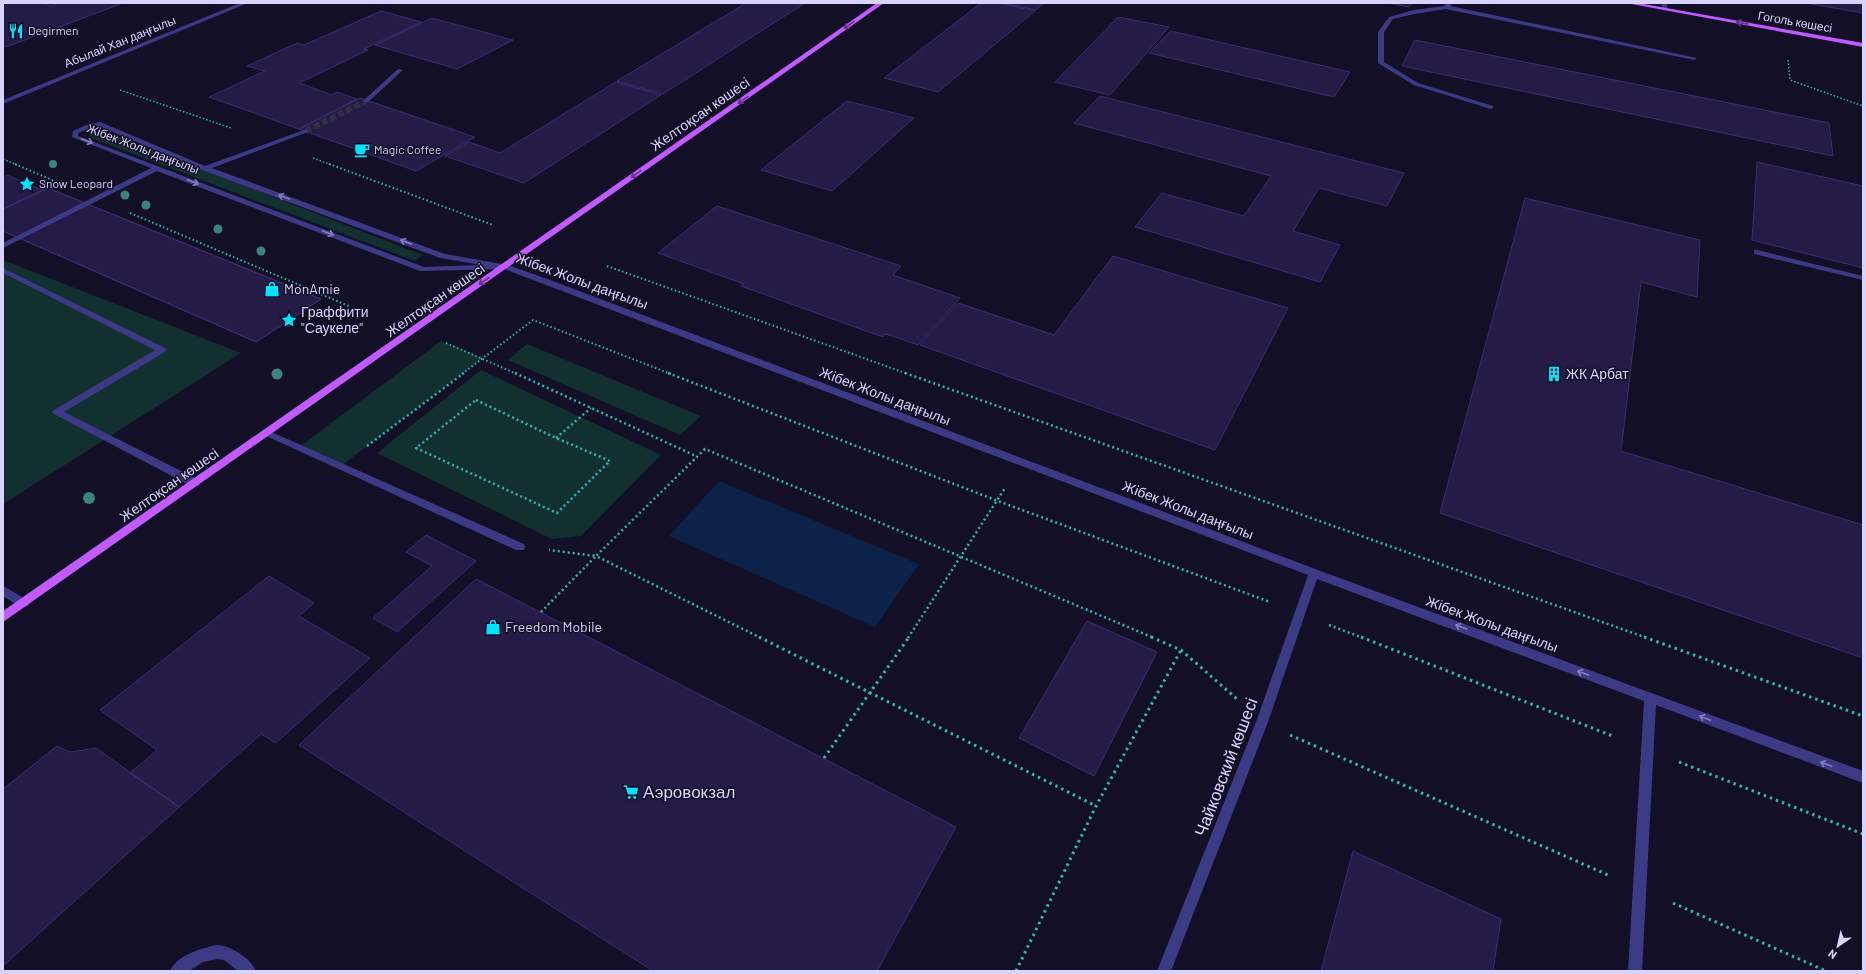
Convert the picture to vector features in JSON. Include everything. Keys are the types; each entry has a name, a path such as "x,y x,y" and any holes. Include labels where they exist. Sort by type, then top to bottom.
{"main road":[{"name":"Желтоқсан көшесі","path":"3,617 881,3"},
{"name":"Гоголь көшесі","path":"1629,3 1665,6 1863,45"}],"street":[{"name":"Абылай Хан даңғылы","path":"3,102 245,3"},
{"path":"1491,107 1416,84 1381,63 1381,32 1391,18 1448,5 1694,58"},
{"path":"366,101 400,70"},
{"name":"Жібек Жолы даңғылы","path":"505,267 423,269 75,137 75,132 88,126 100,124 204,168 443,256 505,267 1314,573 1863,778"},
{"path":"204,168 306,131"},
{"path":"3,246 157,168"},
{"path":"1757,252 1863,278"},
{"path":"3,270 162,350 57,412 195,484"},
{"path":"267,433 520,547"},
{"name":"Чайковский көшесі","path":"1164,971 1262,722 1314,573"},
{"path":"3,590 24,603"},
{"path":"1635,971 1650,698"},
{"path":"177,971 197,957 220,952 228,954 249,971"}],"path":[{"path":"1788,60 1790,80 1863,106"},
{"path":"3,159 351,307"},
{"path":"607,266 1863,716"},
{"path":"375,439 533,320 998,500 1300,614 1863,834"},
{"path":"441,341 483,358 696,456"},
{"path":"476,400 556,438 610,461 557,513 416,448 476,400"},
{"path":"556,438 591,408"},
{"path":"541,612 696,456 705,449"},
{"path":"824,758 872,693 963,558 1021,462"},
{"path":"520,547 596,556 1096,806"},
{"path":"1016,971 1096,806 1182,650"}],"green space":[{"path":"98,132 106,132 423,255 415,261 91,138 90,135"},
{"path":"3,260 241,353 3,504"},
{"path":"441,341 483,358 341,466 299,447"},
{"path":"527,344 701,416 680,435 508,360"},
{"path":"481,370 661,455 581,536 552,539 377,453"}],"water":[{"path":"719,481 919,564 875,627 669,536"}],"building":[{"path":"3,3 43,3 51,6 58,3 123,3 6,47 3,46"},
{"path":"746,3 805,3 663,94 617,81"},
{"path":"981,3 999,3 1035,11 938,92 884,78"},
{"path":"1002,3 1044,3 1036,10"},
{"path":"1387,3 1412,3 1409,7"},
{"path":"1805,3 1863,3 1863,13"},
{"path":"381,11 421,22 364,49 368,50 299,83 332,95 337,92 357,99 299,129 209,97 265,71 247,66 297,43 304,45"},
{"path":"1118,17 1169,27 1110,95 1055,82"},
{"path":"432,18 513,40 457,69 375,45"},
{"path":"1171,31 1350,72 1334,97 1149,53"},
{"path":"1415,40 1829,123 1833,156 1402,66"},
{"path":"616,82 661,95 524,183 445,156 469,142 500,153"},
{"path":"1100,96 1404,173 1387,206 1319,188 1293,231 1340,245 1320,282 1135,227 1162,193 1244,216 1271,176 1074,123"},
{"path":"360,98 475,137 416,171 299,129"},
{"path":"847,101 914,118 832,191 761,170"},
{"path":"1757,162 1863,186 1863,268 1752,240"},
{"path":"7,175 43,190 3,209 3,177"},
{"path":"48,188 321,299 256,342 3,231 3,209"},
{"path":"48,188 321,299 256,342 3,231 3,209"},
{"name":"ЖК Арбат","path":"1525,198 1700,240 1697,297 1641,282 1621,451 1863,525 1863,658 1440,513"},
{"path":"717,206 901,266 893,275 960,298 918,345 886,334 883,337 741,286 744,284 658,253"},
{"path":"1113,256 1288,308 1215,450 920,345 958,303 1054,335"},
{"path":"426,535 476,561 397,632 373,618 432,566 406,552"},
{"path":"269,576 314,603 299,616 370,658 276,743 261,734 179,807 130,773 157,750 100,710"},
{"name":"Аэровокзал","path":"476,579 956,827 877,971 653,971 299,745"},
{"path":"1087,621 1157,652 1094,776 1019,738"},
{"path":"57,746 70,752 96,748 179,807 3,966 3,789"},
{"path":"1353,851 1501,919 1493,971 1321,971"}],"tunnel":[{"path":"306,131 366,101"}],"place":[{"name":"Degirmen","path":"16,31"},
{"name":"Magic Coffee","path":"362,150"},
{"name":"Snow Leopard","path":"27,184"},
{"name":"MonAmie","path":"272,289"},
{"name":"Граффити \"Саукеле\"","path":"289,320"},
{"name":"ЖК Арбат","path":"1554,374"},
{"name":"Freedom Mobile","path":"493,627"},
{"name":"Аэровокзал","path":"631,792"}]}
